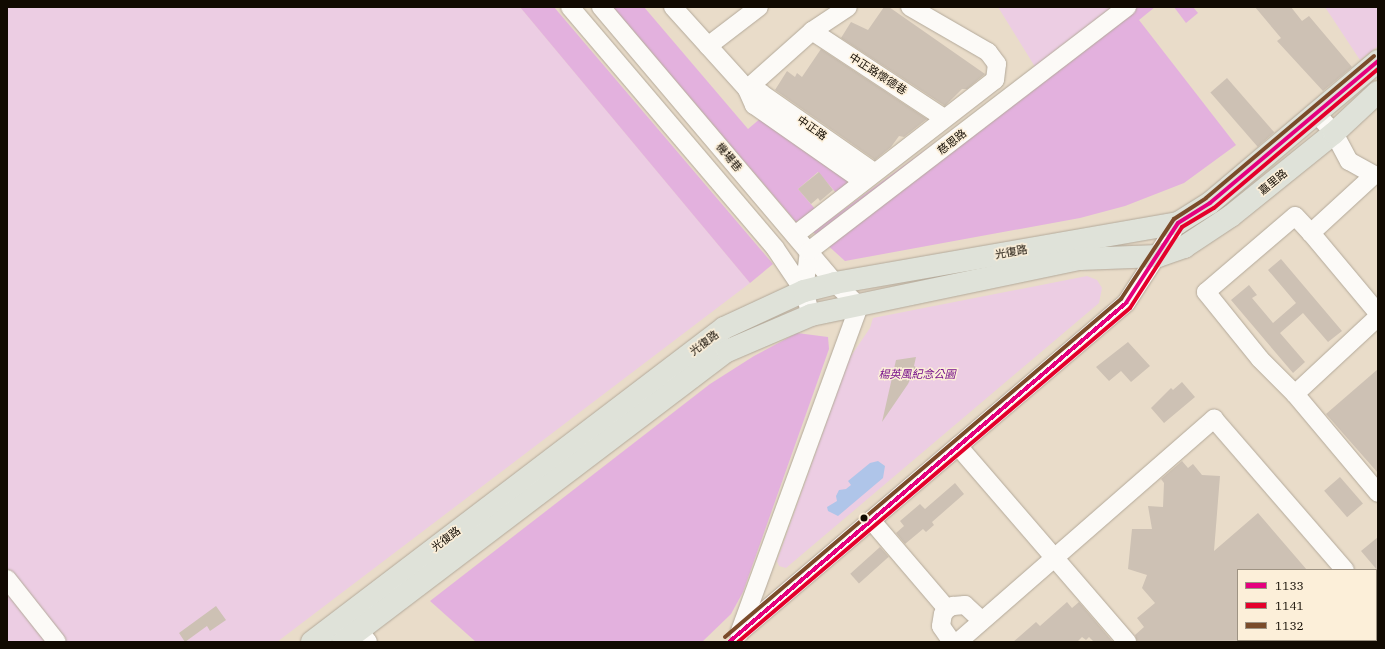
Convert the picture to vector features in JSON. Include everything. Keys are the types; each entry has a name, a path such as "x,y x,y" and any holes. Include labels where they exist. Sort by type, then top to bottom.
{"main road":[{"path":"1178,223 1210,203 1378,61"},
{"name":"嘉里路","path":"1158,256 1203,237 1334,133 1378,92"},
{"name":"光復路","path":"354,632 724,328 804,291 835,283 1178,223"},
{"name":"光復路","path":"312,642 354,632 727,351 811,315 1080,260 1158,256"}],"street":[{"path":"570,7 776,248 804,291 811,315"},
{"name":"機場巷","path":"601,7 835,283 859,306"},
{"name":"中正路","path":"673,7 747,89 754,105 869,176"},
{"path":"708,46 759,7"},
{"path":"747,89 812,31 848,7"},
{"path":"795,235 869,176 995,80 997,64 988,52 910,7"},
{"name":"慈恩路","path":"809,251 1128,7"},
{"name":"中正路懷德巷","path":"812,31 944,118"},
{"path":"1311,233 1376,173 1349,160 1334,133 1316,114"},
{"path":"724,188 742,172"},
{"path":"1378,313 1295,216 1206,292 1260,359 1295,394 1378,493"},
{"path":"734,638 1126,303 1158,256 1178,223"},
{"path":"804,291 809,251"},
{"path":"734,638 859,306"},
{"path":"1295,394 1378,317"},
{"path":"958,642 1214,419 1344,569"},
{"path":"958,446 1127,642"},
{"path":"871,520 947,609"},
{"path":"7,579 57,642"},
{"path":"952,642 941,626 943,614 947,609 953,606 965,605 982,621"}],"green space":[{"path":"7,7 520,7 750,283 277,642 7,642"},
{"path":"998,7 1121,7 1037,70"},
{"path":"1325,7 1378,7 1378,46 1360,60"},
{"name":"楊英風紀念公園","path":"1087,276 1097,280 1102,288 1099,303 786,568 779,566 777,561 849,359 870,328 873,318"}],"shaded area":[{"path":"520,7 554,7 773,264 750,283"},
{"path":"613,7 644,7 748,129 761,118 843,171 849,185 837,194 818,172 798,189 816,210 796,222"},
{"path":"1121,7 1155,7 1139,20 1236,145 1184,183 1125,206 1080,218 845,261 813,232"},
{"path":"1174,7 1193,7 1198,13 1186,23"},
{"path":"797,333 828,337 829,349 743,592 731,614 702,642 476,642 430,601 710,384 754,356"}],"water":[{"path":"878,461 885,466 883,478 838,516 828,511 827,507 837,501 836,496 839,490 846,489 851,485 848,481 870,463"}],"building":[{"path":"884,7 889,7 985,74 967,89 962,89 945,106 841,38 851,22 868,30"},
{"path":"1255,7 1291,7 1302,21 1309,16 1352,67 1323,91 1277,41 1281,38"},
{"path":"821,49 927,119 904,137 899,136 891,147 875,160 775,90 787,71 795,77 797,73 802,77"},
{"path":"1227,78 1274,132 1258,147 1210,92"},
{"path":"819,172 833,190 820,201 818,198 811,204 798,189"},
{"path":"1281,259 1342,331 1328,342 1303,313 1280,333 1305,362 1293,373 1231,300 1249,285 1257,295 1252,298 1273,323 1296,303 1268,270"},
{"path":"1128,342 1150,366 1131,382 1121,371 1109,381 1096,367"},
{"path":"916,357 914,366 916,367 908,384 882,422 896,360"},
{"path":"1378,369 1378,473 1326,414"},
{"path":"1182,382 1195,397 1164,423 1151,408 1171,388 1173,390"},
{"path":"1182,461 1188,468 1193,464 1202,475 1220,476 1214,551 1258,513 1306,569 1237,569 1238,642 1137,642 1135,635 1144,627 1137,618 1155,603 1142,588 1147,575 1128,569 1132,529 1152,529 1148,506 1163,507 1164,483 1161,479"},
{"path":"1340,477 1363,503 1347,517 1324,491"},
{"path":"955,483 964,494 932,522 934,525 926,532 923,529 905,544 896,533 904,526 900,521 920,504 925,509"},
{"path":"1378,537 1378,571 1377,569 1361,551"},
{"path":"880,547 889,557 859,583 850,574"},
{"path":"1067,602 1072,608 1079,602 1113,642 1094,642 1089,637 1086,640 1082,637 1077,642 1013,642 1036,622 1040,626"},
{"path":"216,606 226,620 210,631 207,626 185,642 179,633"}],"transit line":[{"name":"1132","path":"725,637 1121,299 1174,219 1206,198 1374,56"},
{"name":"1133","path":"729,642 1126,303 1178,223 1210,203 1378,61"},
{"name":"1141","path":"738,642 1130,308 1182,227 1214,208 1378,69"}]}
